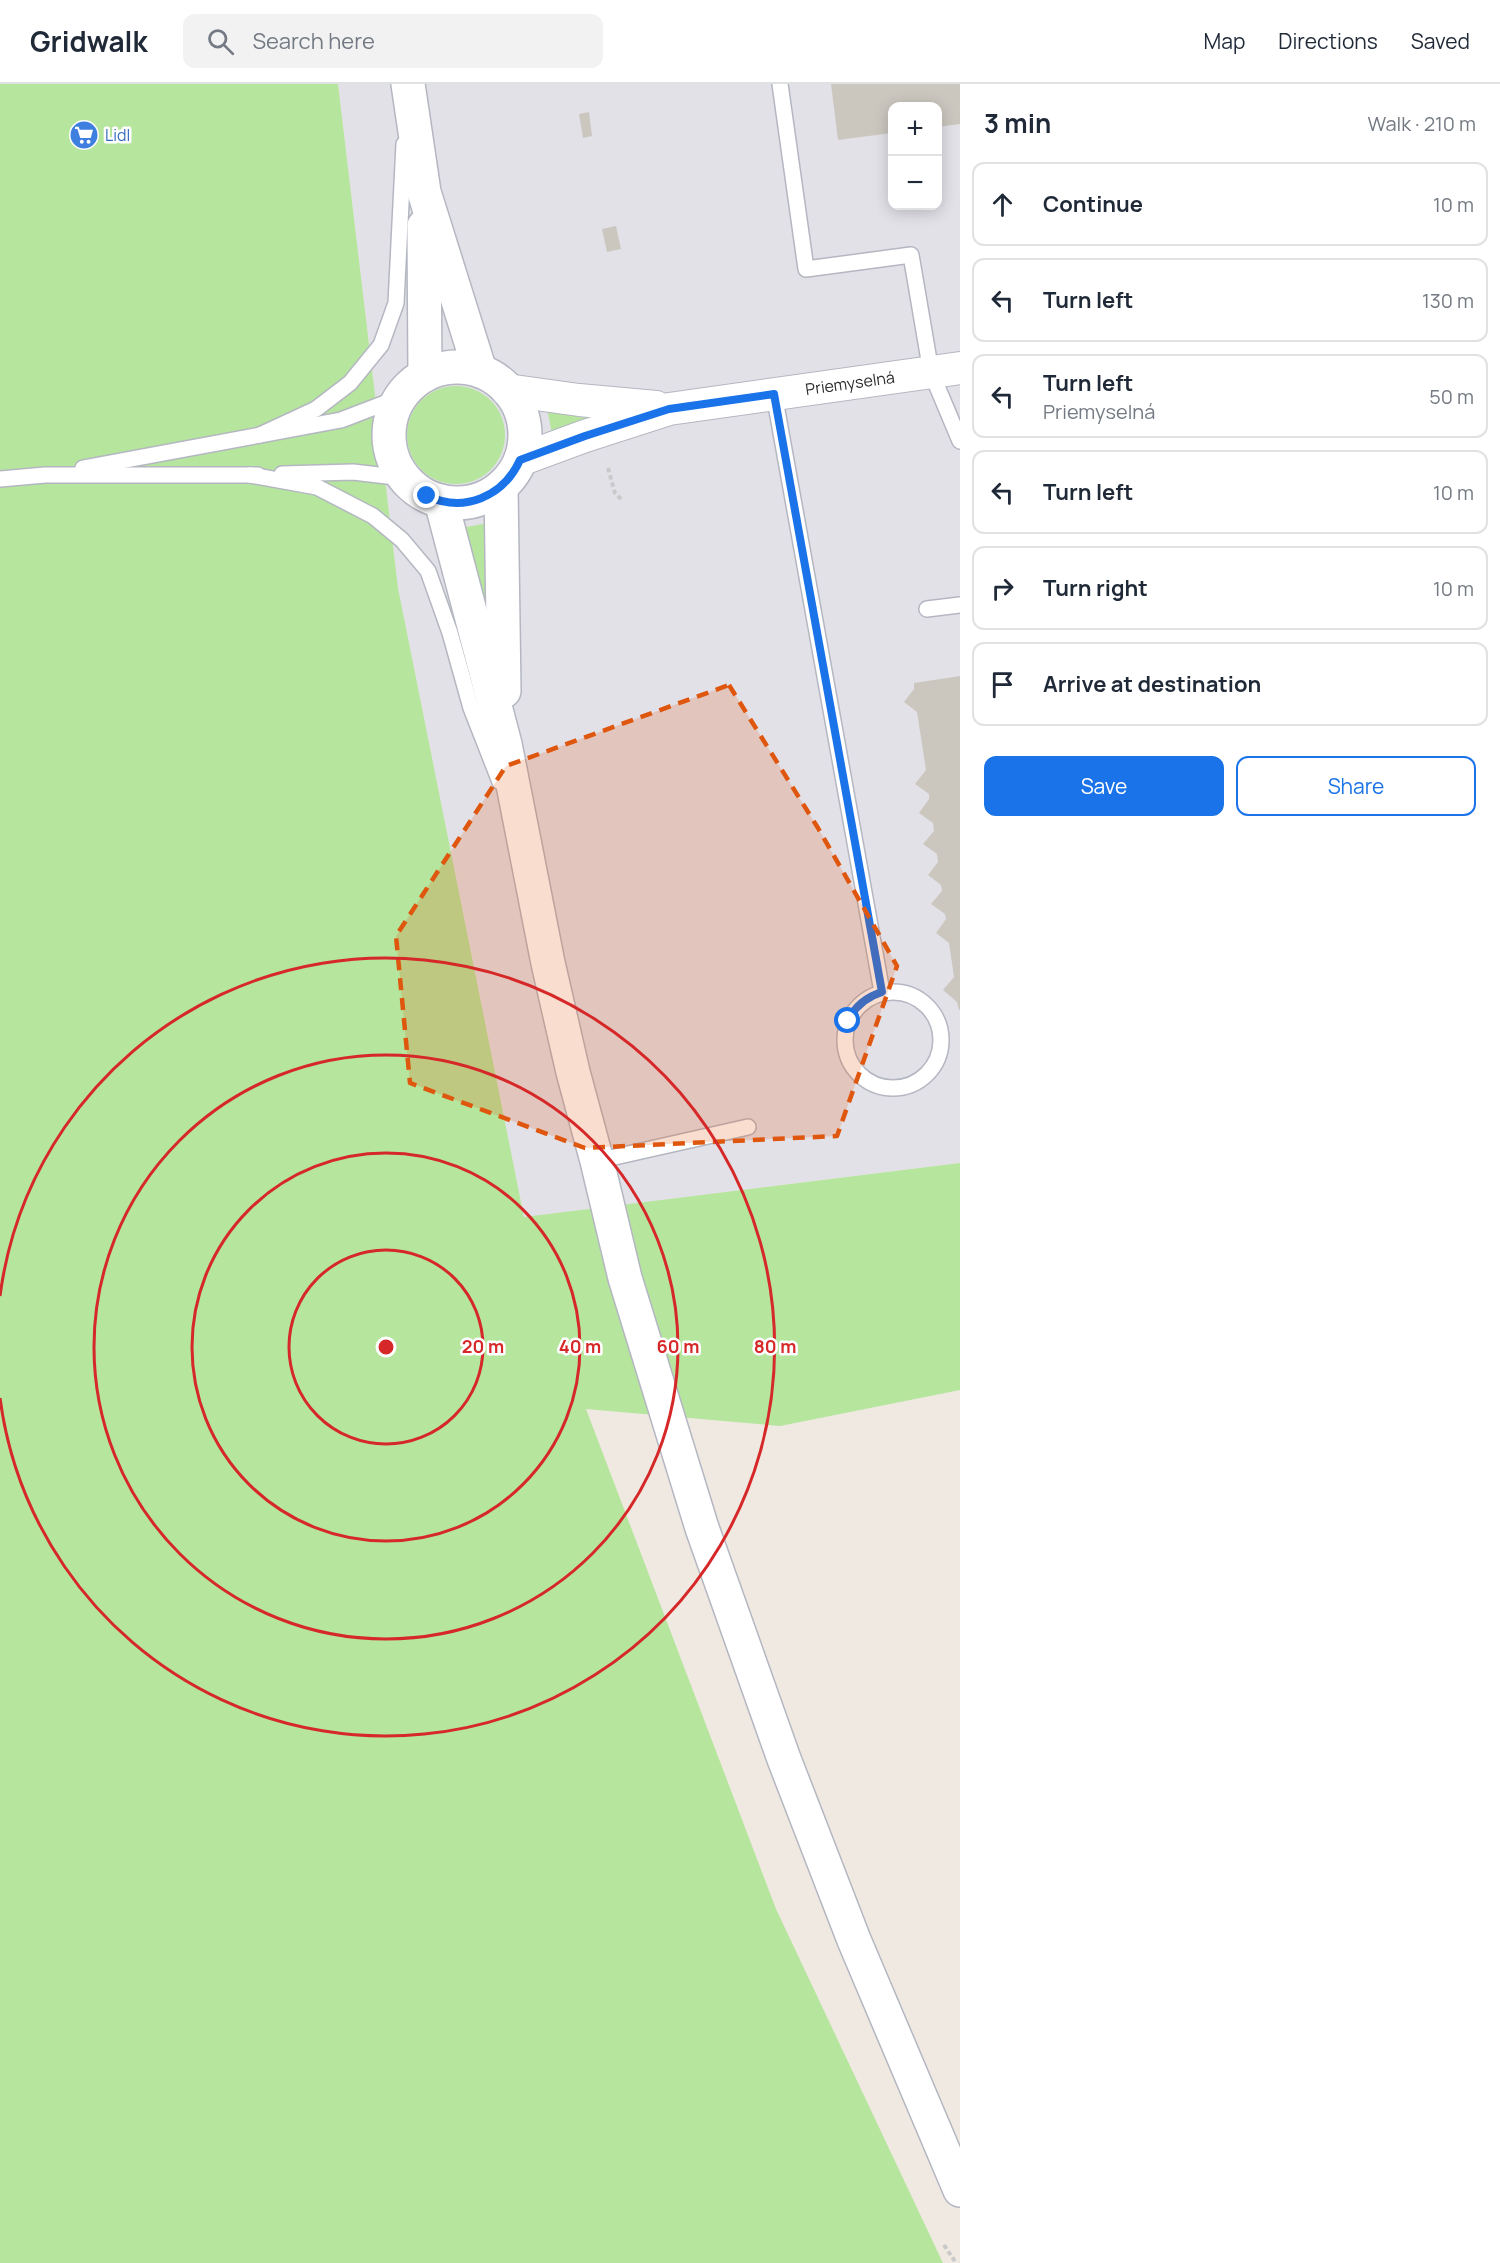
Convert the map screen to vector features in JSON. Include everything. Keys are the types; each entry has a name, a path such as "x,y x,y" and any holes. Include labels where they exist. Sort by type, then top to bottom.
{"main road":[{"path":"408,84 424,192 424,375"},
{"path":"424,192 480,371"},
{"path":"445,368 480,371 495,379 517,404 522,419 524,444 520,460 512,475 501,487 487,496 471,501 441,501 420,492 404,478 393,458 389,437 392,416 401,397 415,381 424,375 445,368"},
{"path":"501,487 505,744"},
{"path":"441,501 505,744 519,822 573,1072 628,1289 702,1528 784,1759 854,1940 960,2190"}],"street":[{"name":"Priemyselná","path":"520,460 669,409 945,370"},
{"name":"Priemyselná","path":"507,390 669,409"}],"lane":[{"path":"260,435 316,409 350,383 381,345 396,303 408,84"},
{"path":"780,84 806,269 911,255 945,370 960,441"},
{"path":"774,394 882,992"},
{"path":"45,475 341,420 401,397"},
{"path":"0,479 45,475 250,475 353,472 404,478"},
{"path":"250,475 317,487 374,516 402,540 428,572 450,633 471,708 493,767 519,822"},
{"path":"927,609 960,605"},
{"path":"882,992 902,992 920,1000 934,1014 941,1033 940,1053 931,1070 921,1079 903,1087 883,1088 865,1080 855,1071 846,1054 844,1034 851,1015 864,1000 882,992"},
{"path":"597,1161 748,1127"}],"path":[{"path":"608,468 615,493 623,501"},
{"path":"944,2245 956,2263"}],"highlighted area":[{"path":"729,685 818,828 897,966 837,1136 585,1148 410,1083 396,936 506,766"}],"shaded area":[{"path":"338,84 960,84 960,1163 524,1217 398,588"}],"green space":[{"path":"0,84 338,84 398,588 524,1217 960,1163 960,1390 780,1426 586,1409 776,1909 943,2263 0,2263"},
{"path":"456,386 475,390 491,400 501,416 505,435 501,454 491,470 475,480 456,484 437,480 421,470 411,454 407,435 411,416 421,400 437,390"},
{"path":"547,408 643,412 553,439"},
{"path":"489,523 493,656 460,528"}],"building":[{"path":"831,84 960,84 960,124 942,126 942,102 888,102 888,134 838,140"},
{"path":"589,112 592,136 583,138 579,114"},
{"path":"616,226 621,249 607,252 602,229"},
{"path":"960,676 959,1010 957,1002 943,990 954,977 949,943 936,933 946,919 945,914 931,904 942,891 941,885 928,875 938,862 937,854 923,844 934,831 933,823 919,813 929,799 929,794 915,784 926,770 917,712 904,702 914,689 914,683"}],"place":[{"name":"Lidl","path":"84,135"}],"route":[{"path":"427,496 441,501 463,503 479,499 501,487 512,475 520,460 585,436 669,409 774,394 882,992 864,1000 848,1021"}]}
